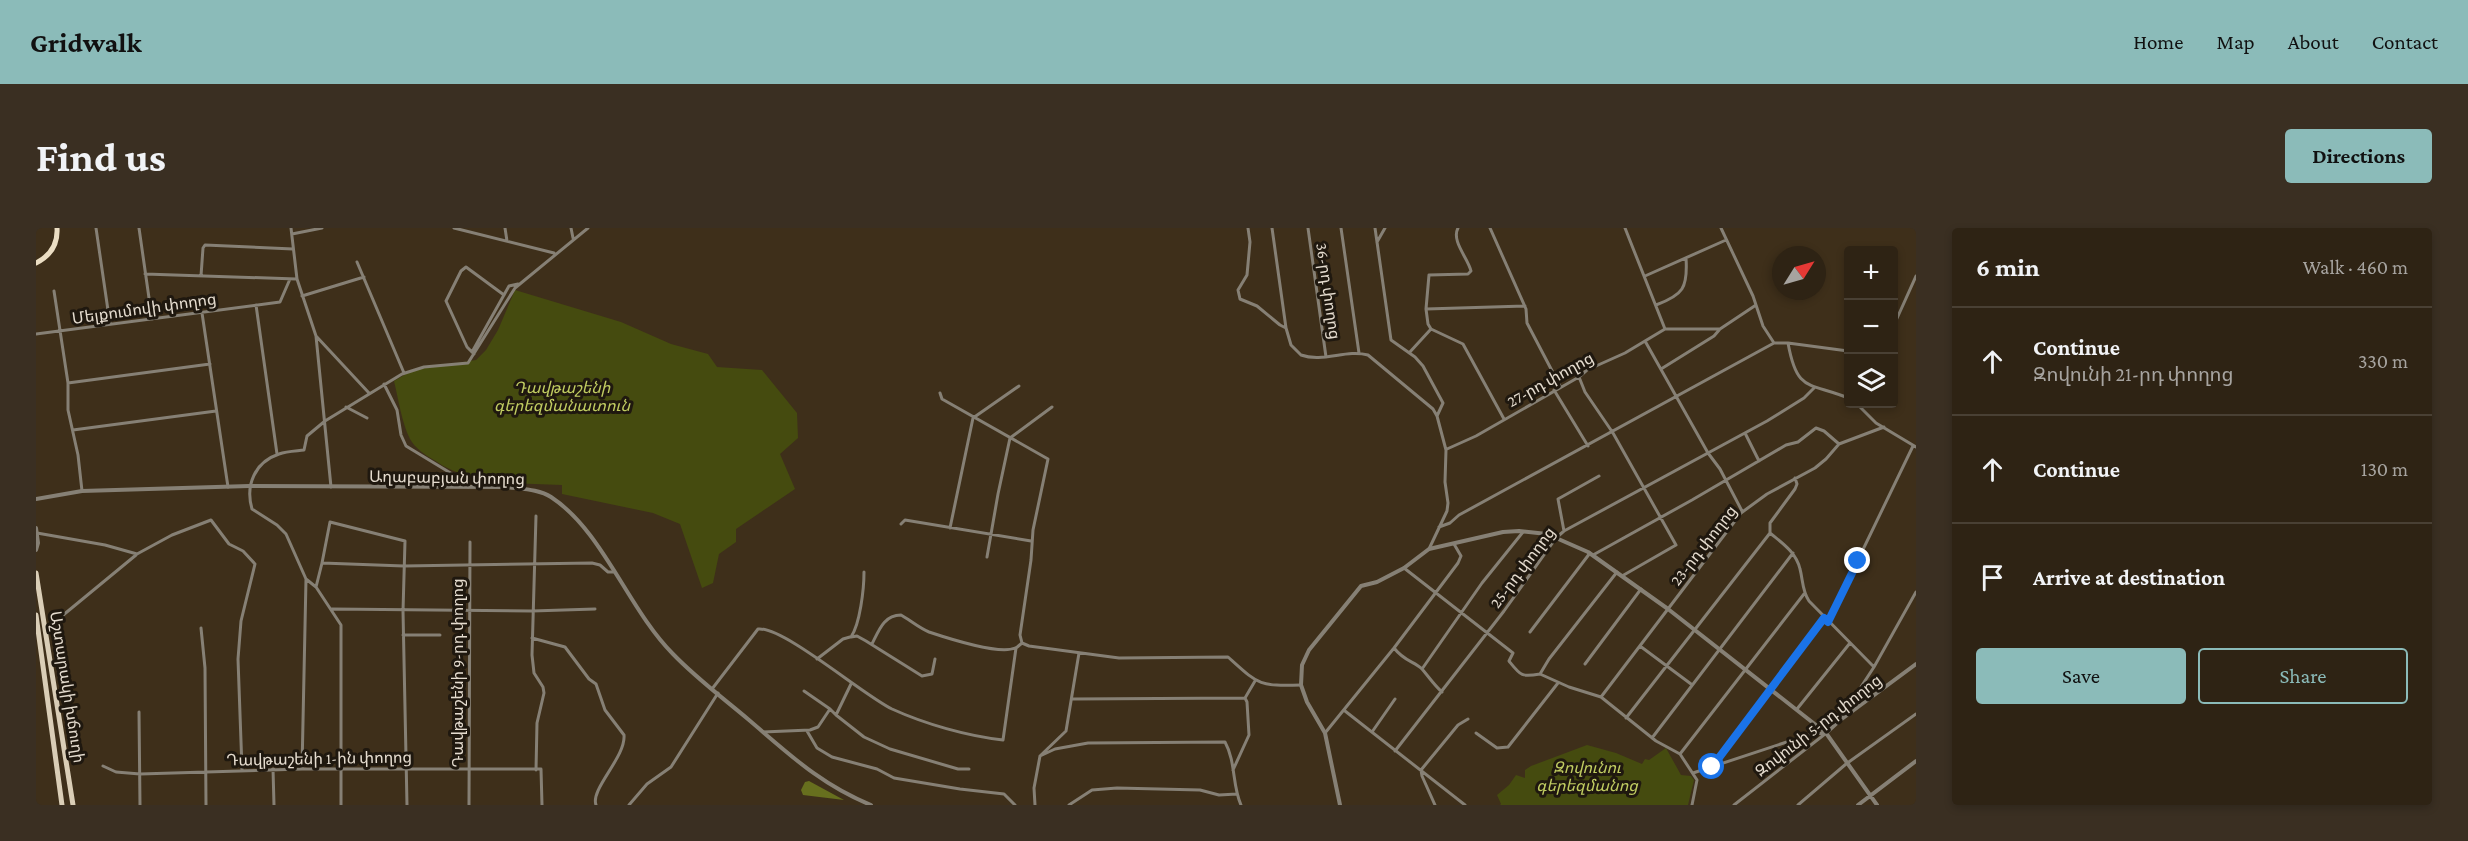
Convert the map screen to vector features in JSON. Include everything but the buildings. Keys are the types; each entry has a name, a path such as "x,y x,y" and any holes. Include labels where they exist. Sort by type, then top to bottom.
{"highway":[{"path":"36,263 54,248 57,228"}],"main road":[{"name":"Աշտարակի խճուղի","path":"36,573 73,805"},
{"name":"Աշտարակի խճուղի","path":"36,615 62,805"},
{"path":"57,758 64,757"}],"street":[{"path":"96,228 110,324"},
{"path":"139,228 152,319"},
{"path":"291,228 297,279 316,336 331,487"},
{"path":"292,234 322,228"},
{"path":"454,228 554,254"},
{"path":"505,228 507,242"},
{"path":"571,228 573,239"},
{"path":"473,353 519,284 588,228"},
{"path":"1248,228 1250,242 1247,275 1240,284 1240,299 1257,306 1286,328"},
{"path":"1272,228 1286,328 1291,345 1301,355 1326,357 1359,352 1375,360 1410,392 1433,409 1437,417 1446,450 1445,482 1448,503 1447,511 1429,549"},
{"name":"36-րդ փողոց","path":"1308,228 1326,357"},
{"path":"1341,228 1359,352"},
{"path":"1375,228 1391,340 1422,366 1442,399 1443,406 1437,417"},
{"path":"1377,242 1386,228"},
{"path":"1458,228 1455,232 1457,241 1471,271 1468,274 1429,275 1426,309 1428,324 1431,330 1463,344 1504,419"},
{"path":"1490,228 1525,306 1527,323 1560,386"},
{"path":"1625,228 1665,328 1720,329"},
{"path":"1720,228 1756,305 1763,326 1774,343"},
{"path":"1645,276 1726,240"},
{"path":"201,276 202,248 205,245 293,249"},
{"path":"1656,305 1678,296 1683,287 1686,258"},
{"path":"357,262 404,373"},
{"path":"473,353 464,340 446,302 458,276 466,267 504,295"},
{"path":"145,274 297,279"},
{"path":"1898,314 1916,276"},
{"path":"303,296 364,277"},
{"name":"Մելքումովի փողոց","path":"36,334 280,302 290,279"},
{"path":"341,805 341,625 332,609 306,579 286,534 277,525 252,509 249,486 253,472 277,454 304,450 307,435 325,421 404,373 424,366 468,363 510,285 519,284"},
{"path":"54,291 68,382 68,410 82,491"},
{"path":"256,305 277,454"},
{"path":"1661,369 1714,336 1720,329 1756,305"},
{"path":"1426,309 1525,306"},
{"path":"202,312 228,488"},
{"name":"27-րդ փողոց","path":"1446,450 1476,436 1579,377 1587,370 1625,353 1665,328"},
{"path":"1409,353 1431,330"},
{"path":"316,336 369,393"},
{"path":"1645,341 1708,453 1720,469 1742,512"},
{"path":"1439,526 1450,523 1459,515 1613,433 1677,395 1774,343 1844,350"},
{"path":"1788,343 1793,367 1802,380 1814,388 1844,397"},
{"path":"68,382 210,363"},
{"path":"1579,377 1585,392 1646,488 1676,545 1622,576"},
{"path":"384,384 397,410 401,435 406,446 467,483 469,488"},
{"path":"950,528 973,418 1019,386"},
{"name":"25-րդ փողոց","path":"1395,751 1536,570 1556,538 1564,531 1796,404 1814,388"},
{"path":"1554,390 1588,446"},
{"path":"940,393 942,399 973,418 1048,459 1031,541 1032,560 1020,635 1022,643"},
{"path":"987,556 1010,438 1052,406"},
{"path":"346,407 367,418"},
{"path":"1828,622 1915,447 1876,423 1861,408"},
{"path":"73,430 216,411"},
{"name":"23-րդ փողոց","path":"1601,697 1742,512 1767,494 1826,459 1839,444 1884,427"},
{"path":"1530,632 1592,554 1662,517 1786,445 1798,442 1816,428 1824,430 1839,444"},
{"path":"1744,433 1759,461"},
{"path":"1564,531 1558,499 1599,476"},
{"path":"1626,718 1770,532 1770,523 1797,484 1795,478"},
{"name":"Աղաբաբյան փողոց","path":"36,500 82,491 249,486 530,490 550,496 577,518 651,629 673,655 804,768 827,784 871,805"},
{"path":"536,516 532,638 534,674 543,687 544,693 537,723 536,770 541,769 543,772 542,805"},
{"path":"46,635 62,616 132,560 136,554 210,520 229,544 243,551 255,564 241,621 238,659 242,769"},
{"path":"900,524 906,520 1031,541"},
{"path":"316,588 330,522 405,541 403,611 407,805"},
{"path":"36,528 36,550"},
{"path":"1340,805 1325,733 1307,702 1301,685 1302,665 1309,650 1361,586 1377,582 1404,568 1429,549 1503,532 1537,532 1556,538 1592,554 1641,589 1826,733 1877,805"},
{"path":"1422,669 1461,613 1523,532"},
{"path":"1770,532 1793,553 1800,568 1804,594 1824,618 1874,667"},
{"path":"37,533 105,545 136,554"},
{"name":"Դավթաշենի 9-րդ փողոց","path":"469,805 470,542"},
{"path":"1325,733 1345,711 1436,593 1461,556 1454,544"},
{"path":"1652,738 1793,553"},
{"path":"322,563 404,566 533,566 592,563 600,565 608,572 613,572"},
{"path":"1404,568 1512,653 1509,661 1520,675 1540,674 1601,697 1652,738 1680,754 1697,780 1692,805"},
{"path":"850,637 855,629 861,602 864,572"},
{"path":"1540,674 1549,659 1617,572"},
{"path":"302,769 306,579"},
{"path":"1585,664 1641,589"},
{"path":"1839,721 1874,667 1916,592"},
{"path":"1680,754 1804,594"},
{"path":"332,609 403,611 595,609"},
{"path":"872,644 883,623 889,617 901,615 927,631 1004,651 1016,648 1022,643"},
{"path":"1712,767 1824,618"},
{"path":"201,628 206,668 206,805"},
{"path":"712,689 758,629 766,629 788,640 851,684 891,708 978,737 1003,740 1016,648"},
{"path":"404,635 440,634"},
{"path":"817,659 843,639 857,636 922,676 932,674 935,658"},
{"path":"532,638 565,647 589,679 596,684 605,710 624,735 623,746 595,795 596,805"},
{"path":"1022,643 1029,646 1119,658 1228,657 1255,681 1270,685 1301,685"},
{"path":"1797,710 1850,643"},
{"path":"1640,646 1667,664 1692,685"},
{"path":"1394,648 1404,660 1422,669 1429,680 1442,692"},
{"path":"1035,805 1034,788 1040,756 1066,731 1079,653"},
{"name":"Զովունի 5-րդ փողոց","path":"1734,805 1839,721 1916,664"},
{"path":"1245,698 1255,681"},
{"path":"1476,733 1493,746 1508,747 1558,682"},
{"path":"836,715 851,684"},
{"path":"804,691 864,737 890,749 958,769 969,769"},
{"path":"629,805 647,784 671,767 718,693"},
{"path":"1072,699 1245,698"},
{"path":"1233,771 1249,735 1245,698"},
{"path":"1372,732 1395,699"},
{"path":"763,732 807,731 818,727 830,709"},
{"path":"1345,711 1465,805"},
{"path":"139,712 140,805"},
{"path":"1798,805 1846,764 1916,714"},
{"path":"1435,805 1421,770 1458,725 1468,719"},
{"path":"807,731 817,748 832,757 877,769 894,778 1004,794 1015,805"},
{"path":"1693,773 1811,734 1826,733"},
{"path":"1040,756 1055,748 1088,743 1225,742 1232,759 1237,794 1242,805"},
{"path":"1858,805 1916,761"},
{"name":"Դավթաշենի 1-ին փողոց","path":"103,766 116,772 140,774 242,769 536,770"},
{"path":"273,769 274,805"},
{"path":"1069,805 1092,790 1117,788 1200,790 1219,795 1237,794"}],"green space":[{"name":"Դավթաշենի գերեզմանատուն","path":"515,290 621,322 671,344 708,354 717,367 762,370 797,413 798,438 780,454 795,489 736,529 736,542 719,554 713,583 702,588 680,524 653,513 562,494 562,485 496,482 464,475 431,458 412,442 407,433 394,381 413,370 476,360 486,350 498,330"},
{"name":"Զովունու գերեզմանոց","path":"1587,745 1616,753 1642,764 1645,759 1649,760 1666,748 1681,775 1691,776 1694,780 1688,805 1500,805 1497,795 1509,785 1516,775 1525,778 1525,770 1531,766"},
{"path":"809,781 844,800 803,795 801,790 805,782"}],"route":[{"path":"1712,767 1824,618 1828,622 1858,561"}]}
